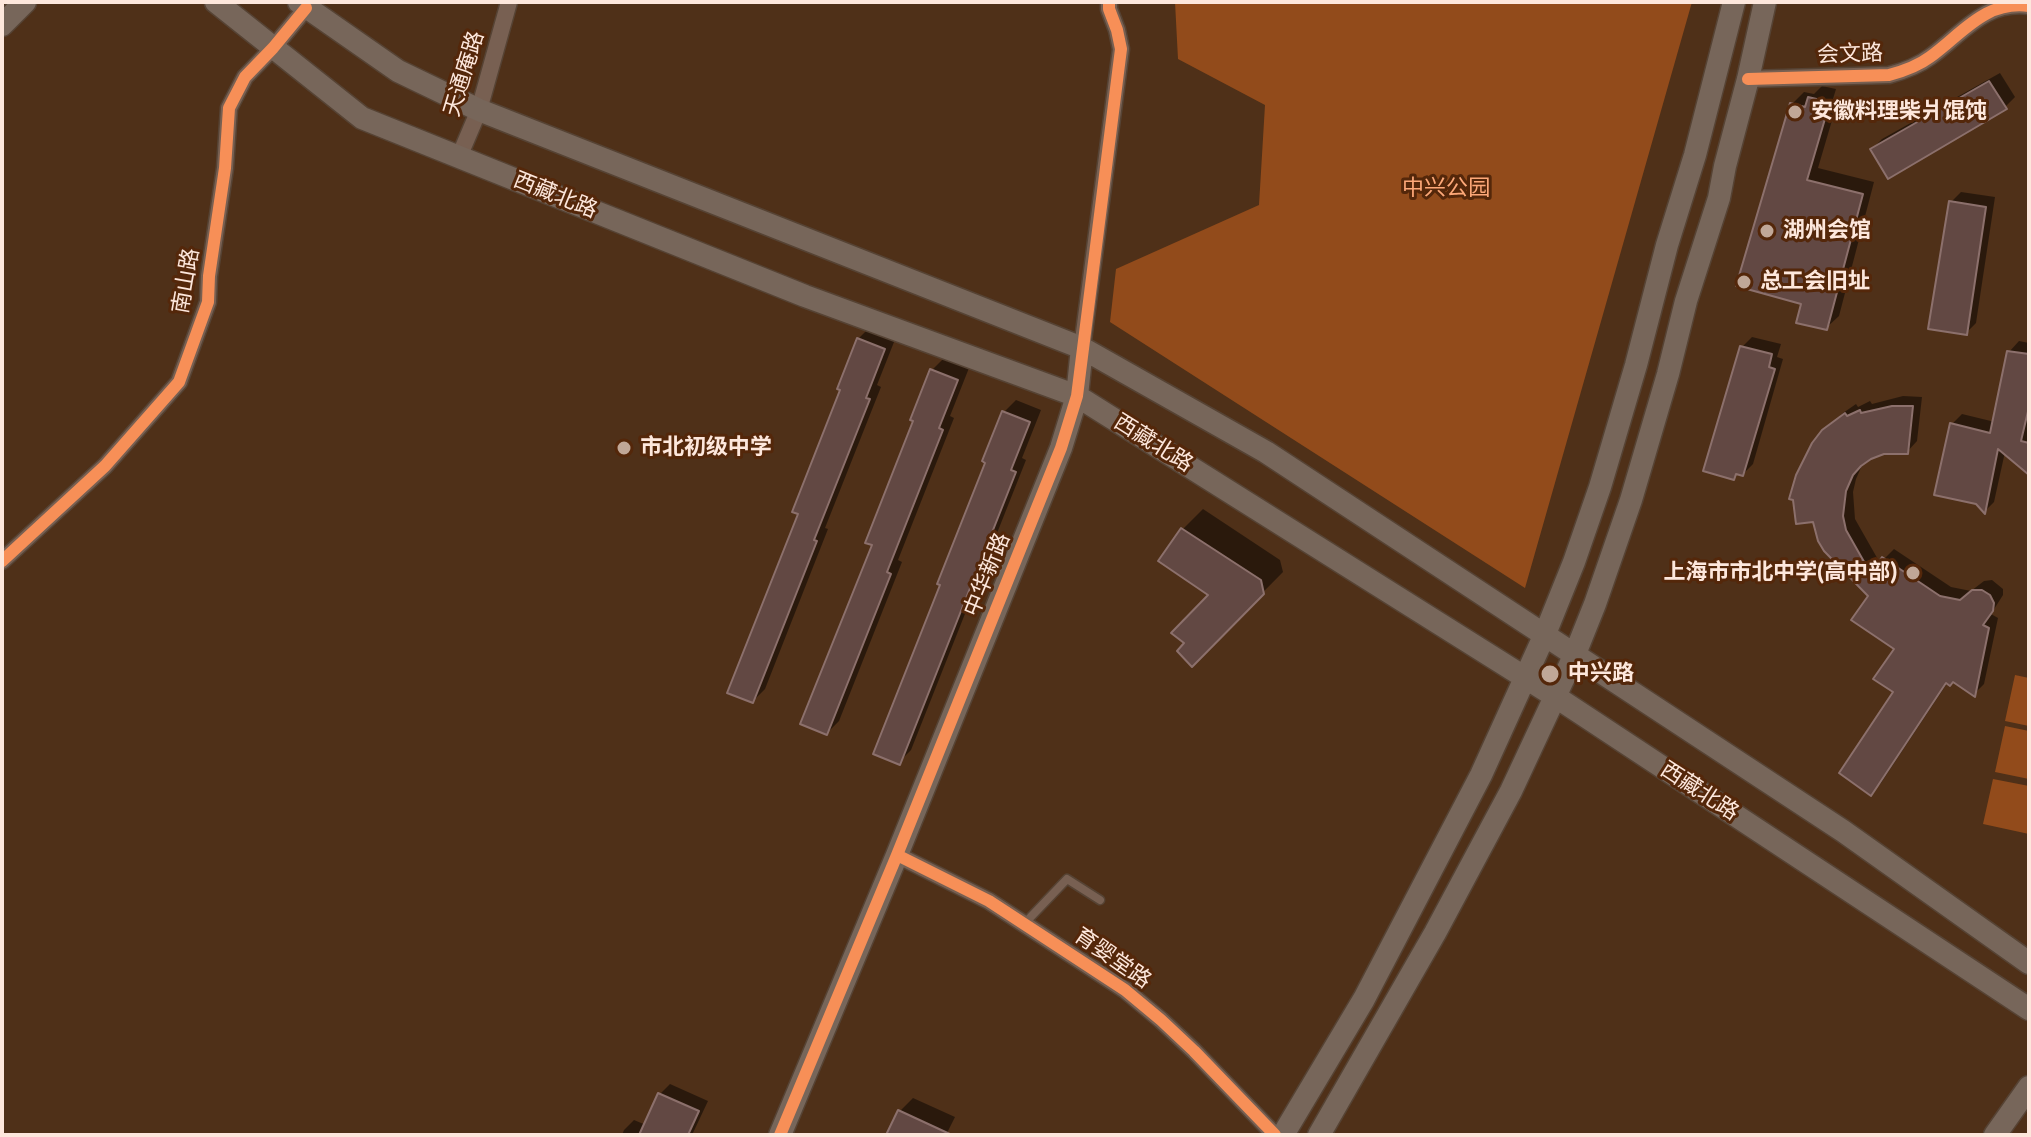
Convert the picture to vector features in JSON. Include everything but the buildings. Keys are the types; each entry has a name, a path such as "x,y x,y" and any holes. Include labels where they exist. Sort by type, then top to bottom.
{"main road":[{"path":"2,25 25,2"},
{"name":"西藏北路","path":"216,2 362,118 805,296 1077,396 1556,697 2029,1009"},
{"path":"1283,1135 1364,999 1481,775 1574,562 1636,365 1734,2"},
{"path":"1319,1135 1435,933 1511,791 1556,697 1595,604 1631,500 1686,301 1719,198 1765,2"},
{"path":"302,5 398,71 479,110 1082,348 1266,452 1843,831 2029,963"},
{"name":"中华新路","path":"780,1135 1061,448 1077,396 1082,348"},
{"path":"1995,1135 2029,1087"}],"street":[{"name":"天通庵路","path":"459,157 479,110 509,2"},
{"name":"中华新路","path":"1082,348 1121,49 1109,2"},
{"name":"南山路","path":"2,561 105,466 179,382 208,302 225,168 229,108 245,77 273,48 302,5"},
{"name":"会文路","path":"1748,79 1889,75 1930,57 1981,15 2006,6 2029,6"},
{"name":"育婴堂路","path":"897,855 989,901 1125,990 1194,1051 1275,1135"}],"lane":[{"path":"1024,924 1067,879 1100,900"}],"green space":[{"name":"中兴公园","path":"1175,2 1692,2 1525,588 1110,322 1116,269 1259,205 1265,105 1178,59"},
{"path":"2015,675 2029,678 2029,726 2005,721"},
{"path":"2005,726 2029,731 2029,779 1995,772"},
{"path":"1993,779 2029,786 2029,834 1983,824"}],"cycle path":[{"path":"780,1135 1061,448 1077,396 1121,49 1109,2"},
{"path":"1748,79 1889,75 1925,60 1987,13 1999,8 2029,6"},
{"path":"2,561 105,466 179,382 208,302 225,168 229,108 245,77 306,8"},
{"path":"897,855 989,901 1125,990 1194,1051 1275,1135"}],"place":[{"name":"安徽料理柴爿馄饨","path":"1795,112"},
{"name":"湖州会馆","path":"1767,231"},
{"name":"总工会旧址","path":"1744,282"},
{"name":"市北初级中学","path":"624,448"},
{"name":"上海市市北中学(高中部)","path":"1913,573"},
{"name":"中兴路","path":"1550,674"}]}
